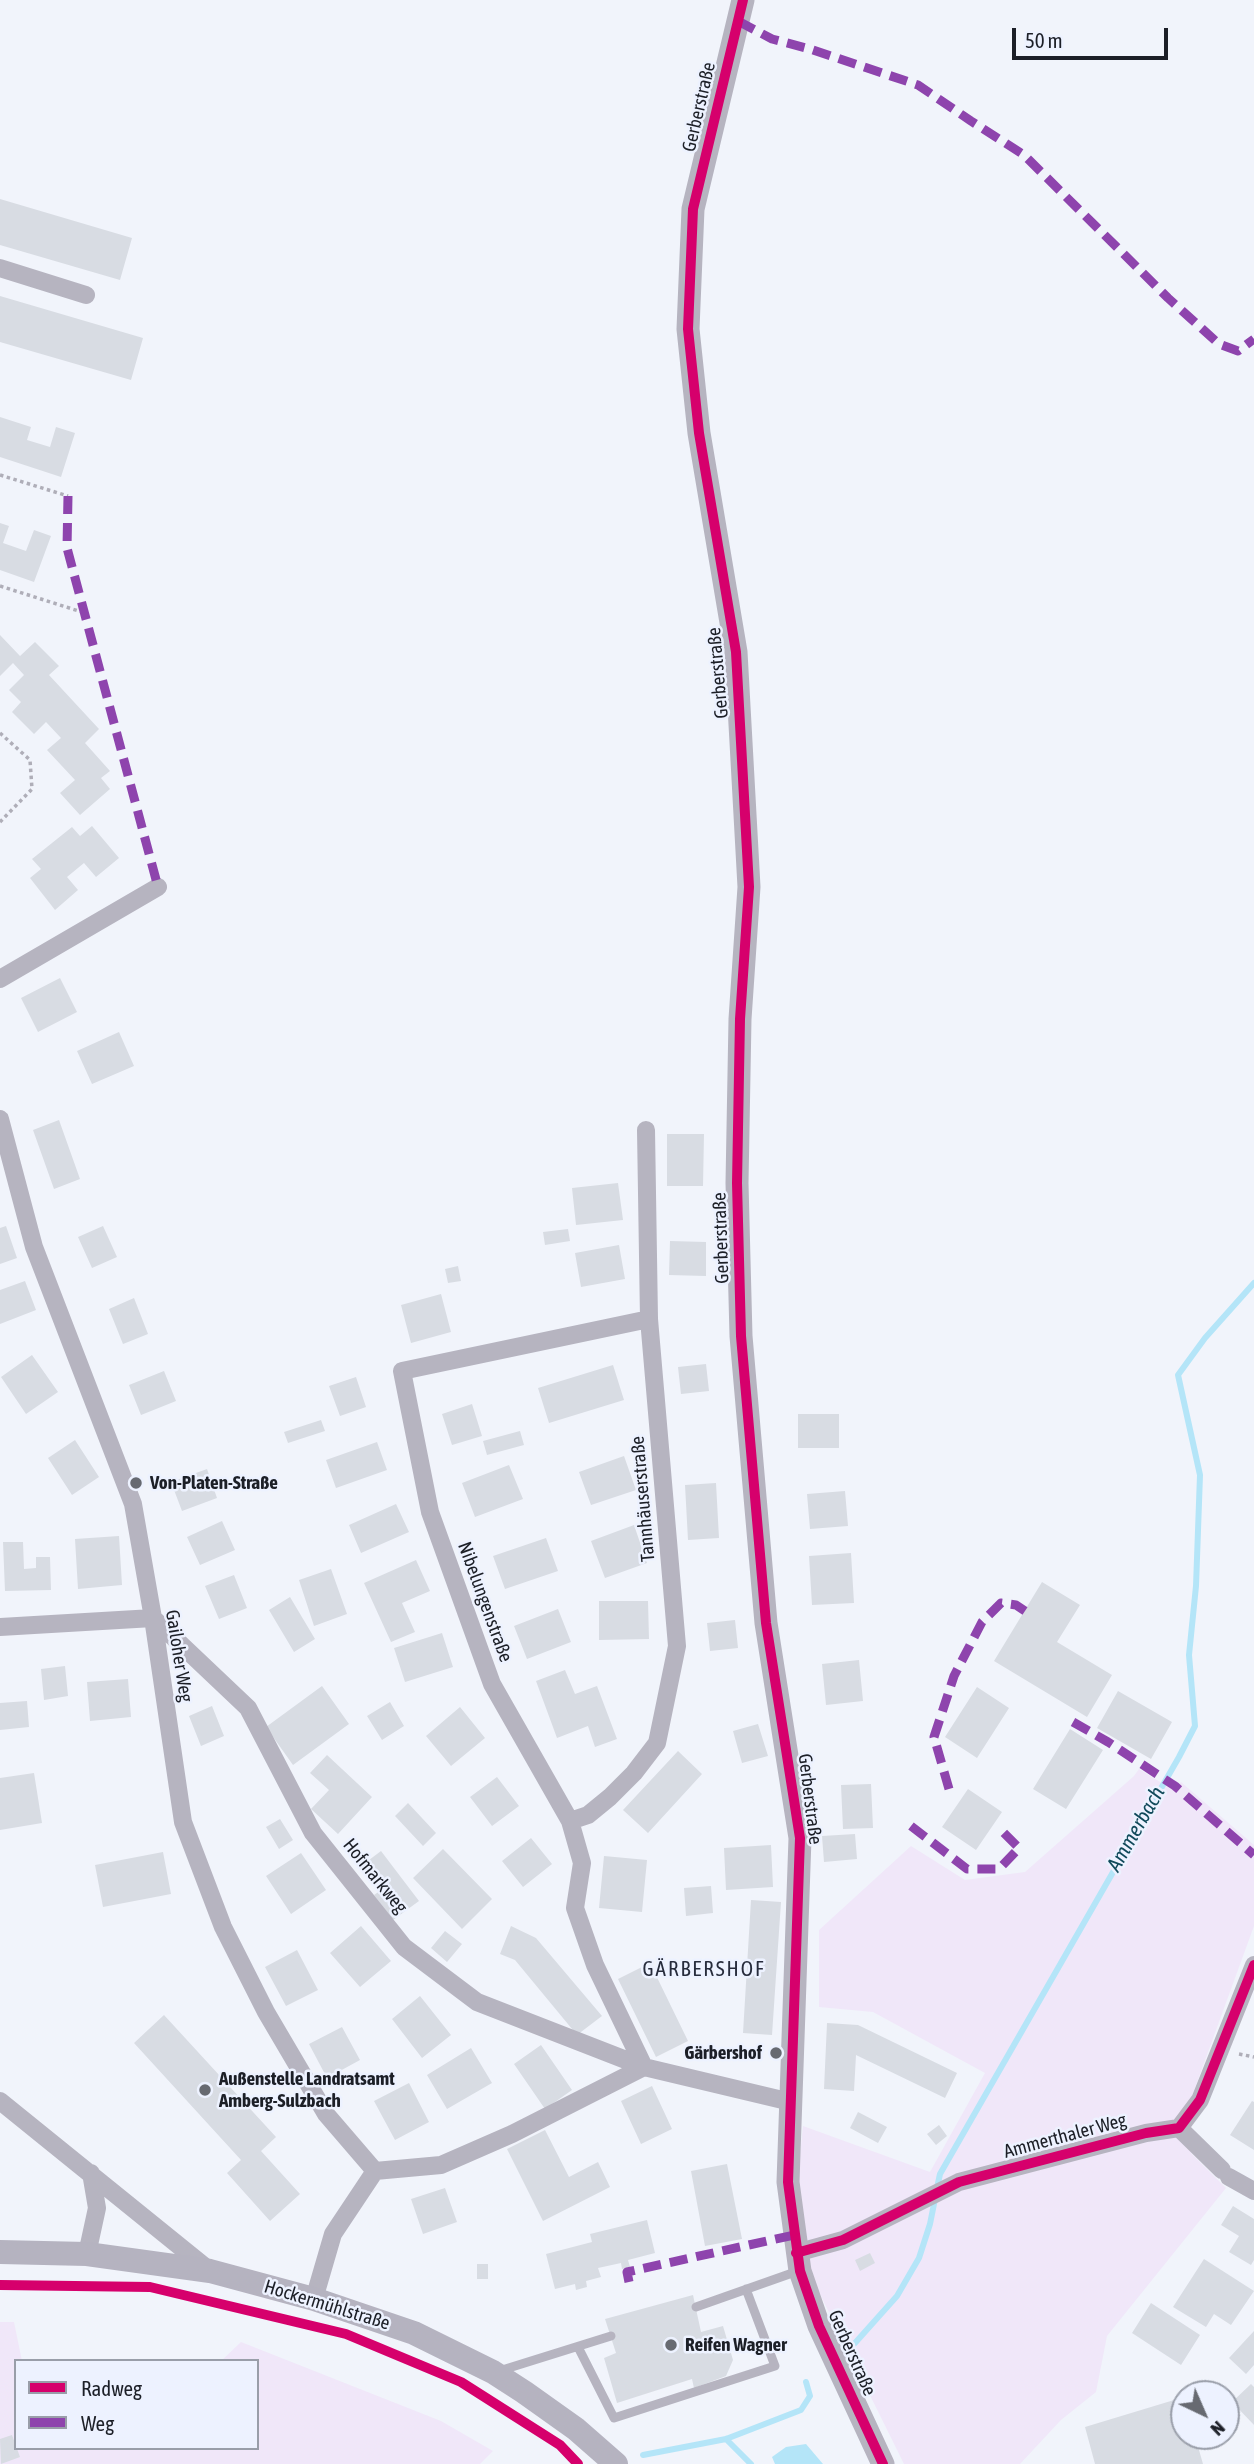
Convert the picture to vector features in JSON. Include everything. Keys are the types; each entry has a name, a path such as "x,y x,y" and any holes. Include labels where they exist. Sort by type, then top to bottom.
{"main road":[{"name":"Hockermühlstraße","path":"0,2252 87,2254 210,2271 314,2299 414,2333 493,2372 576,2429 616,2464"}],"street":[{"name":"Gerberstraße","path":"743,0 693,209 688,329 699,433 736,652 749,887 740,1020 737,1183 741,1336 766,1623 800,1838 788,2182 798,2262 819,2326 883,2464"},
{"path":"0,268 86,295"},
{"path":"0,979 158,887"},
{"name":"Gailoher Weg","path":"0,1119 34,1247 133,1504 183,1822 223,1927 266,2012 326,2114 375,2171"},
{"name":"Tannhäuserstraße","path":"570,1821 588,1815 610,1797 634,1773 657,1743 677,1646 649,1319 646,1130"},
{"name":"Nibelungenstraße","path":"644,2067 595,1965 575,1908 582,1863 570,1821 492,1684 430,1512 402,1371 649,1319"},
{"name":"Hofmarkweg","path":"153,1618 248,1708 313,1833 404,1947 477,2002 644,2067 791,2102"},
{"path":"0,1627 153,1618"},
{"path":"1254,1965 1200,2100 1179,2128 1226,2174 1254,2191"},
{"path":"314,2299 333,2234 375,2171 441,2165 512,2134 644,2067"},
{"path":"0,2101 210,2271"},
{"name":"Ammerthaler Weg","path":"798,2262 959,2182 1146,2133 1179,2128"},
{"path":"87,2254 97,2208 91,2174"}],"lane":[{"path":"696,2307 746,2289 798,2262"},
{"path":"578,2347 614,2418 775,2366 746,2289"},
{"path":"493,2372 611,2336"}],"path":[{"path":"0,475 68,496"},
{"path":"0,586 85,613"},
{"path":"0,733 30,760 32,789 0,822"}],"shaded area":[{"path":"1139,1769 1173,1790 1181,1782 1254,1845 1254,1926 1192,2096 1191,2153 1226,2188 1107,2336 1096,2392 1061,2420 1020,2464 904,2464 813,2280 797,2184 803,2126 930,2172 985,2073 873,2012 819,2007 819,1930 911,1846 965,1880 1025,1872"},
{"path":"0,2322 14,2322 22,2359 14,2359 14,2450 259,2450 259,2359 223,2359 241,2342 441,2421 493,2451 480,2464 0,2464"}],"water":[{"path":"806,2444 823,2464 775,2464 772,2457 786,2447"}],"building":[{"path":"0,199 132,238 120,280 0,245"},
{"path":"0,296 143,338 131,380 0,342"},
{"path":"0,417 31,427 27,440 50,447 56,427 75,433 61,477 0,457"},
{"path":"0,523 9,526 3,543 26,551 34,530 51,536 34,582 0,570"},
{"path":"0,635 20,656 35,642 59,666 49,675 99,729 85,743 110,771 101,778 110,789 80,815 60,793 75,780 47,750 61,738 46,722 34,734 12,712 21,702 9,690 24,675 13,663 0,676"},
{"path":"92,826 119,858 96,877 84,863 67,877 78,890 55,910 30,878 41,869 32,859 72,827 80,836"},
{"path":"60,978 77,1012 38,1032 21,998"},
{"path":"119,1032 134,1066 92,1084 77,1051"},
{"path":"59,1120 80,1179 54,1189 33,1130"},
{"path":"667,1134 704,1134 703,1186 667,1186"},
{"path":"618,1183 623,1220 576,1225 572,1188"},
{"path":"6,1226 17,1258 0,1264 0,1228"},
{"path":"103,1226 117,1257 92,1268 78,1237"},
{"path":"568,1229 570,1241 545,1245 543,1232"},
{"path":"670,1241 706,1242 706,1276 669,1275"},
{"path":"619,1245 625,1279 581,1287 575,1253"},
{"path":"458,1266 461,1281 448,1283 445,1269"},
{"path":"25,1281 36,1310 0,1324 0,1290"},
{"path":"441,1294 451,1332 411,1343 401,1305"},
{"path":"134,1298 148,1334 123,1344 109,1309"},
{"path":"32,1355 58,1392 26,1414 1,1377"},
{"path":"706,1364 709,1391 681,1394 678,1367"},
{"path":"613,1365 624,1400 549,1423 538,1388"},
{"path":"164,1371 176,1401 141,1415 129,1385"},
{"path":"356,1377 366,1407 340,1416 329,1386"},
{"path":"472,1404 482,1436 452,1445 442,1414"},
{"path":"798,1414 839,1414 839,1448 798,1448"},
{"path":"321,1420 325,1431 288,1443 284,1432"},
{"path":"520,1431 524,1445 487,1455 483,1441"},
{"path":"75,1440 99,1477 72,1495 48,1458"},
{"path":"377,1442 387,1470 336,1488 326,1460"},
{"path":"624,1456 636,1490 591,1505 579,1472"},
{"path":"509,1465 523,1499 475,1517 462,1483"},
{"path":"207,1469 217,1498 182,1511 171,1482"},
{"path":"716,1483 719,1538 688,1540 685,1485"},
{"path":"845,1491 848,1526 810,1529 807,1494"},
{"path":"396,1504 409,1532 361,1553 349,1525"},
{"path":"222,1521 235,1550 200,1565 187,1537"},
{"path":"634,1525 647,1563 605,1578 591,1541"},
{"path":"119,1536 122,1585 78,1589 75,1539"},
{"path":"546,1538 558,1571 505,1589 493,1556"},
{"path":"3,1542 23,1542 24,1569 36,1568 36,1557 50,1557 51,1590 5,1591"},
{"path":"851,1553 854,1603 812,1605 809,1556"},
{"path":"416,1560 430,1591 402,1603 415,1632 391,1642 364,1583"},
{"path":"331,1569 347,1614 314,1626 299,1580"},
{"path":"234,1575 247,1608 219,1619 205,1586"},
{"path":"1042,1582 1080,1605 1057,1642 1112,1675 1087,1717 994,1661"},
{"path":"290,1597 315,1639 294,1652 269,1610"},
{"path":"599,1601 648,1601 649,1639 599,1640"},
{"path":"558,1609 571,1642 527,1659 514,1626"},
{"path":"735,1620 738,1648 710,1651 707,1623"},
{"path":"442,1633 453,1667 405,1682 394,1648"},
{"path":"859,1660 863,1701 826,1705 822,1664"},
{"path":"65,1666 68,1696 44,1700 41,1669"},
{"path":"565,1670 575,1694 597,1686 617,1739 595,1747 588,1726 557,1738 536,1681"},
{"path":"128,1679 131,1717 90,1721 87,1682"},
{"path":"322,1686 349,1724 293,1765 266,1727"},
{"path":"977,1687 1009,1708 977,1758 945,1737"},
{"path":"1118,1691 1172,1722 1151,1759 1097,1728"},
{"path":"27,1701 29,1727 0,1730 0,1703"},
{"path":"390,1702 404,1726 382,1740 367,1716"},
{"path":"212,1706 224,1736 201,1746 189,1716"},
{"path":"460,1707 485,1738 451,1766 426,1736"},
{"path":"758,1724 768,1756 742,1763 733,1731"},
{"path":"1070,1729 1103,1750 1066,1809 1033,1789"},
{"path":"678,1751 702,1774 648,1833 623,1810"},
{"path":"327,1755 372,1797 338,1834 311,1809 329,1790 310,1773"},
{"path":"34,1773 42,1823 0,1830 0,1778"},
{"path":"497,1777 519,1806 492,1826 470,1797"},
{"path":"871,1784 873,1828 843,1829 841,1785"},
{"path":"968,1789 1002,1812 976,1850 942,1827"},
{"path":"408,1803 436,1833 423,1846 395,1816"},
{"path":"280,1819 293,1840 279,1849 266,1827"},
{"path":"855,1834 857,1859 824,1862 822,1836"},
{"path":"531,1838 552,1864 523,1887 502,1861"},
{"path":"771,1845 773,1887 726,1890 724,1848"},
{"path":"443,1849 492,1899 462,1929 413,1878"},
{"path":"381,1851 419,1901 393,1920 374,1895 384,1888 365,1863"},
{"path":"163,1852 171,1894 103,1907 95,1865"},
{"path":"301,1853 326,1890 291,1914 266,1876"},
{"path":"604,1856 647,1860 642,1912 599,1908"},
{"path":"711,1886 713,1913 686,1916 684,1888"},
{"path":"751,1900 781,1902 772,2035 743,2033"},
{"path":"361,1926 391,1961 360,1987 330,1953"},
{"path":"511,1926 536,1938 602,2016 577,2035 515,1960 500,1954"},
{"path":"445,1931 462,1944 447,1962 431,1948"},
{"path":"297,1950 318,1990 286,2006 265,1967"},
{"path":"650,1963 688,2041 656,2057 618,1979"},
{"path":"420,1996 451,2035 422,2058 392,2019"},
{"name":"Außenstelle Landratsamt Amberg-Sulzbach","path":"164,2015 276,2137 261,2151 300,2194 270,2221 227,2173 241,2160 134,2043"},
{"path":"827,2023 858,2025 957,2073 945,2098 856,2055 854,2091 824,2089"},
{"path":"342,2027 360,2060 327,2078 309,2044"},
{"path":"541,2045 572,2090 545,2109 514,2064"},
{"path":"471,2048 492,2083 447,2109 427,2075"},
{"path":"409,2083 429,2122 395,2140 374,2101"},
{"path":"652,2086 672,2129 641,2144 621,2101"},
{"path":"1252,2101 1254,2102 1254,2150 1230,2135"},
{"path":"858,2112 887,2127 878,2143 850,2128"},
{"path":"939,2125 947,2136 936,2145 927,2134"},
{"path":"545,2130 569,2177 598,2162 610,2187 543,2221 507,2149"},
{"path":"727,2164 742,2239 705,2246 691,2171"},
{"path":"445,2188 457,2222 423,2234 411,2199"},
{"path":"1233,2206 1254,2219 1254,2260 1251,2265 1229,2252 1239,2236 1221,2225"},
{"path":"647,2220 655,2253 628,2260 630,2267 622,2269 621,2263 598,2268 601,2277 586,2281 587,2287 576,2290 575,2284 555,2289 546,2254 592,2242 590,2234"},
{"path":"870,2253 875,2263 860,2271 855,2260"},
{"path":"1204,2259 1254,2291 1231,2325 1214,2314 1206,2327 1173,2307"},
{"path":"477,2264 488,2264 488,2279 477,2279"},
{"name":"Reifen Wagner","path":"693,2295 701,2332 723,2326 733,2360 726,2376 694,2388 692,2379 617,2403 604,2358 616,2353 605,2319"},
{"path":"1151,2303 1200,2335 1181,2365 1132,2333"},
{"path":"1254,2331 1254,2365 1246,2374 1229,2358"},
{"path":"1251,2384 1254,2387 1254,2425 1240,2410 1240,2394"},
{"path":"1170,2401 1170,2450 1199,2450 1203,2464 1095,2464 1085,2427"},
{"path":"12,2435 14,2450 17,2450 20,2457 1,2464 0,2439"}],"waterway":[{"name":"Ammerbach","path":"937,2188 940,2174 1195,1726 1189,1655 1196,1586 1200,1475 1178,1375 1205,1338 1254,1283"},
{"name":"Ammerbach","path":"855,2343 897,2296 919,2258 935,2199"},
{"name":"Ammerbach","path":"643,2455 726,2439 801,2410 810,2396 806,2382"},
{"path":"726,2439 751,2464"}],"marked path":[{"path":"738,21 772,39 918,85 1024,155 1168,298 1219,344 1238,351 1254,339"},
{"path":"68,496 67,548 158,887"},
{"path":"949,1789 934,1737 954,1676 982,1622 1001,1603 1016,1605 1025,1611"},
{"path":"1073,1722 1175,1786 1254,1855"},
{"path":"911,1826 967,1869 999,1869 1019,1848 1002,1831"},
{"path":"629,2282 627,2272 794,2235"}],"cycle path":[{"path":"743,0 693,209 688,329 699,433 736,652 749,887 740,1019 737,1183 741,1336 766,1623 800,1838 788,2182 800,2271 819,2326 883,2464"},
{"path":"796,2253 843,2240 959,2182 1146,2133 1179,2128 1200,2100 1254,1965"},
{"path":"0,2285 150,2287 346,2334 461,2382 560,2445 578,2464"}],"place":[{"name":"Von-Platen-Straße","path":"136,1483"},
{"name":"Gärbershof","path":"776,2053"},
{"name":"Außenstelle Landratsamt Amberg-Sulzbach","path":"205,2090"},
{"name":"Reifen Wagner","path":"671,2345"}],"district":[{"name":"GÄRBERSHOF","path":"704,1969"}]}
